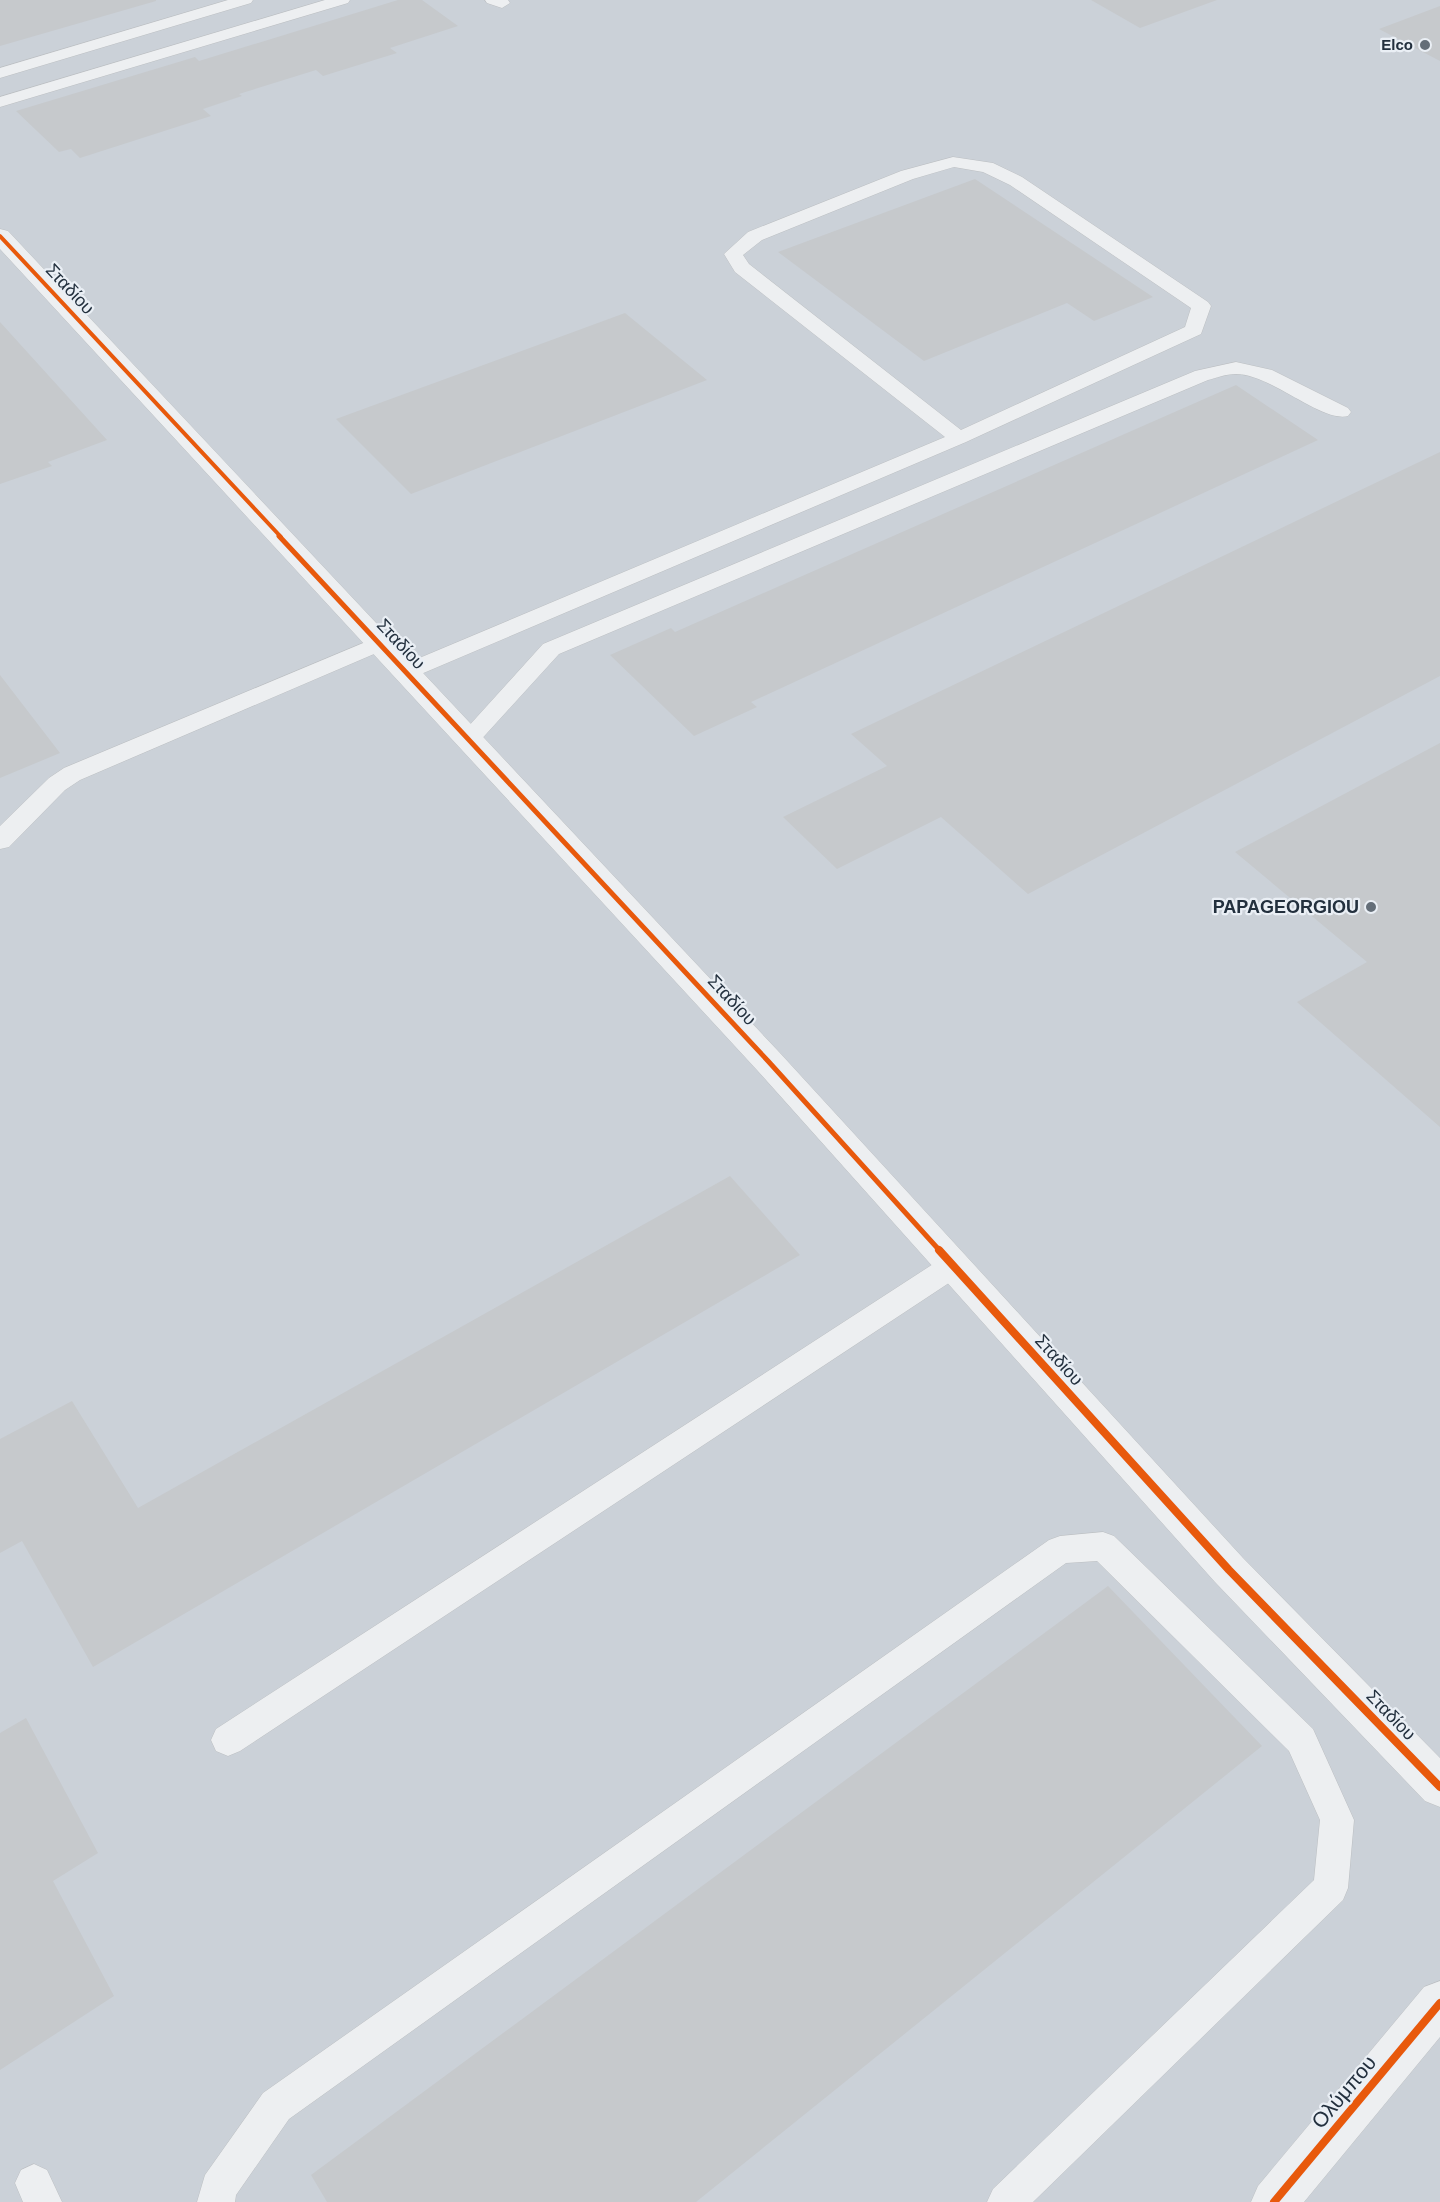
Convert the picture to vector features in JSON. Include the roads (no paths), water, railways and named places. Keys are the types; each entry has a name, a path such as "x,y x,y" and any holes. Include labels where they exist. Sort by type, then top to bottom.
{"street":[{"name":"Σταδίου","path":"0,236 760,1052 1229,1570 1440,1787"},
{"name":"Ολύμπου","path":"1274,2202 1440,2003"}],"lane":[{"path":"0,73 245,0"},
{"path":"0,102 342,0"},
{"path":"406,672 959,438 1194,330 1201,306 1016,181 987,167 953,162 908,175 755,236 733,254 742,268 959,438"},
{"path":"468,739 551,649 1202,375 1236,368 1265,374 1341,412"},
{"path":"0,841 66,777 380,644"},
{"path":"228,1740 954,1265"},
{"path":"216,2202 218,2188 276,2106 1060,1550 1103,1546 1301,1740 1336,1820 1331,1888 1006,2202"}],"place":[{"name":"Elco","path":"1425,45"},
{"name":"PAPAGEORGIOU","path":"1371,907"}]}
